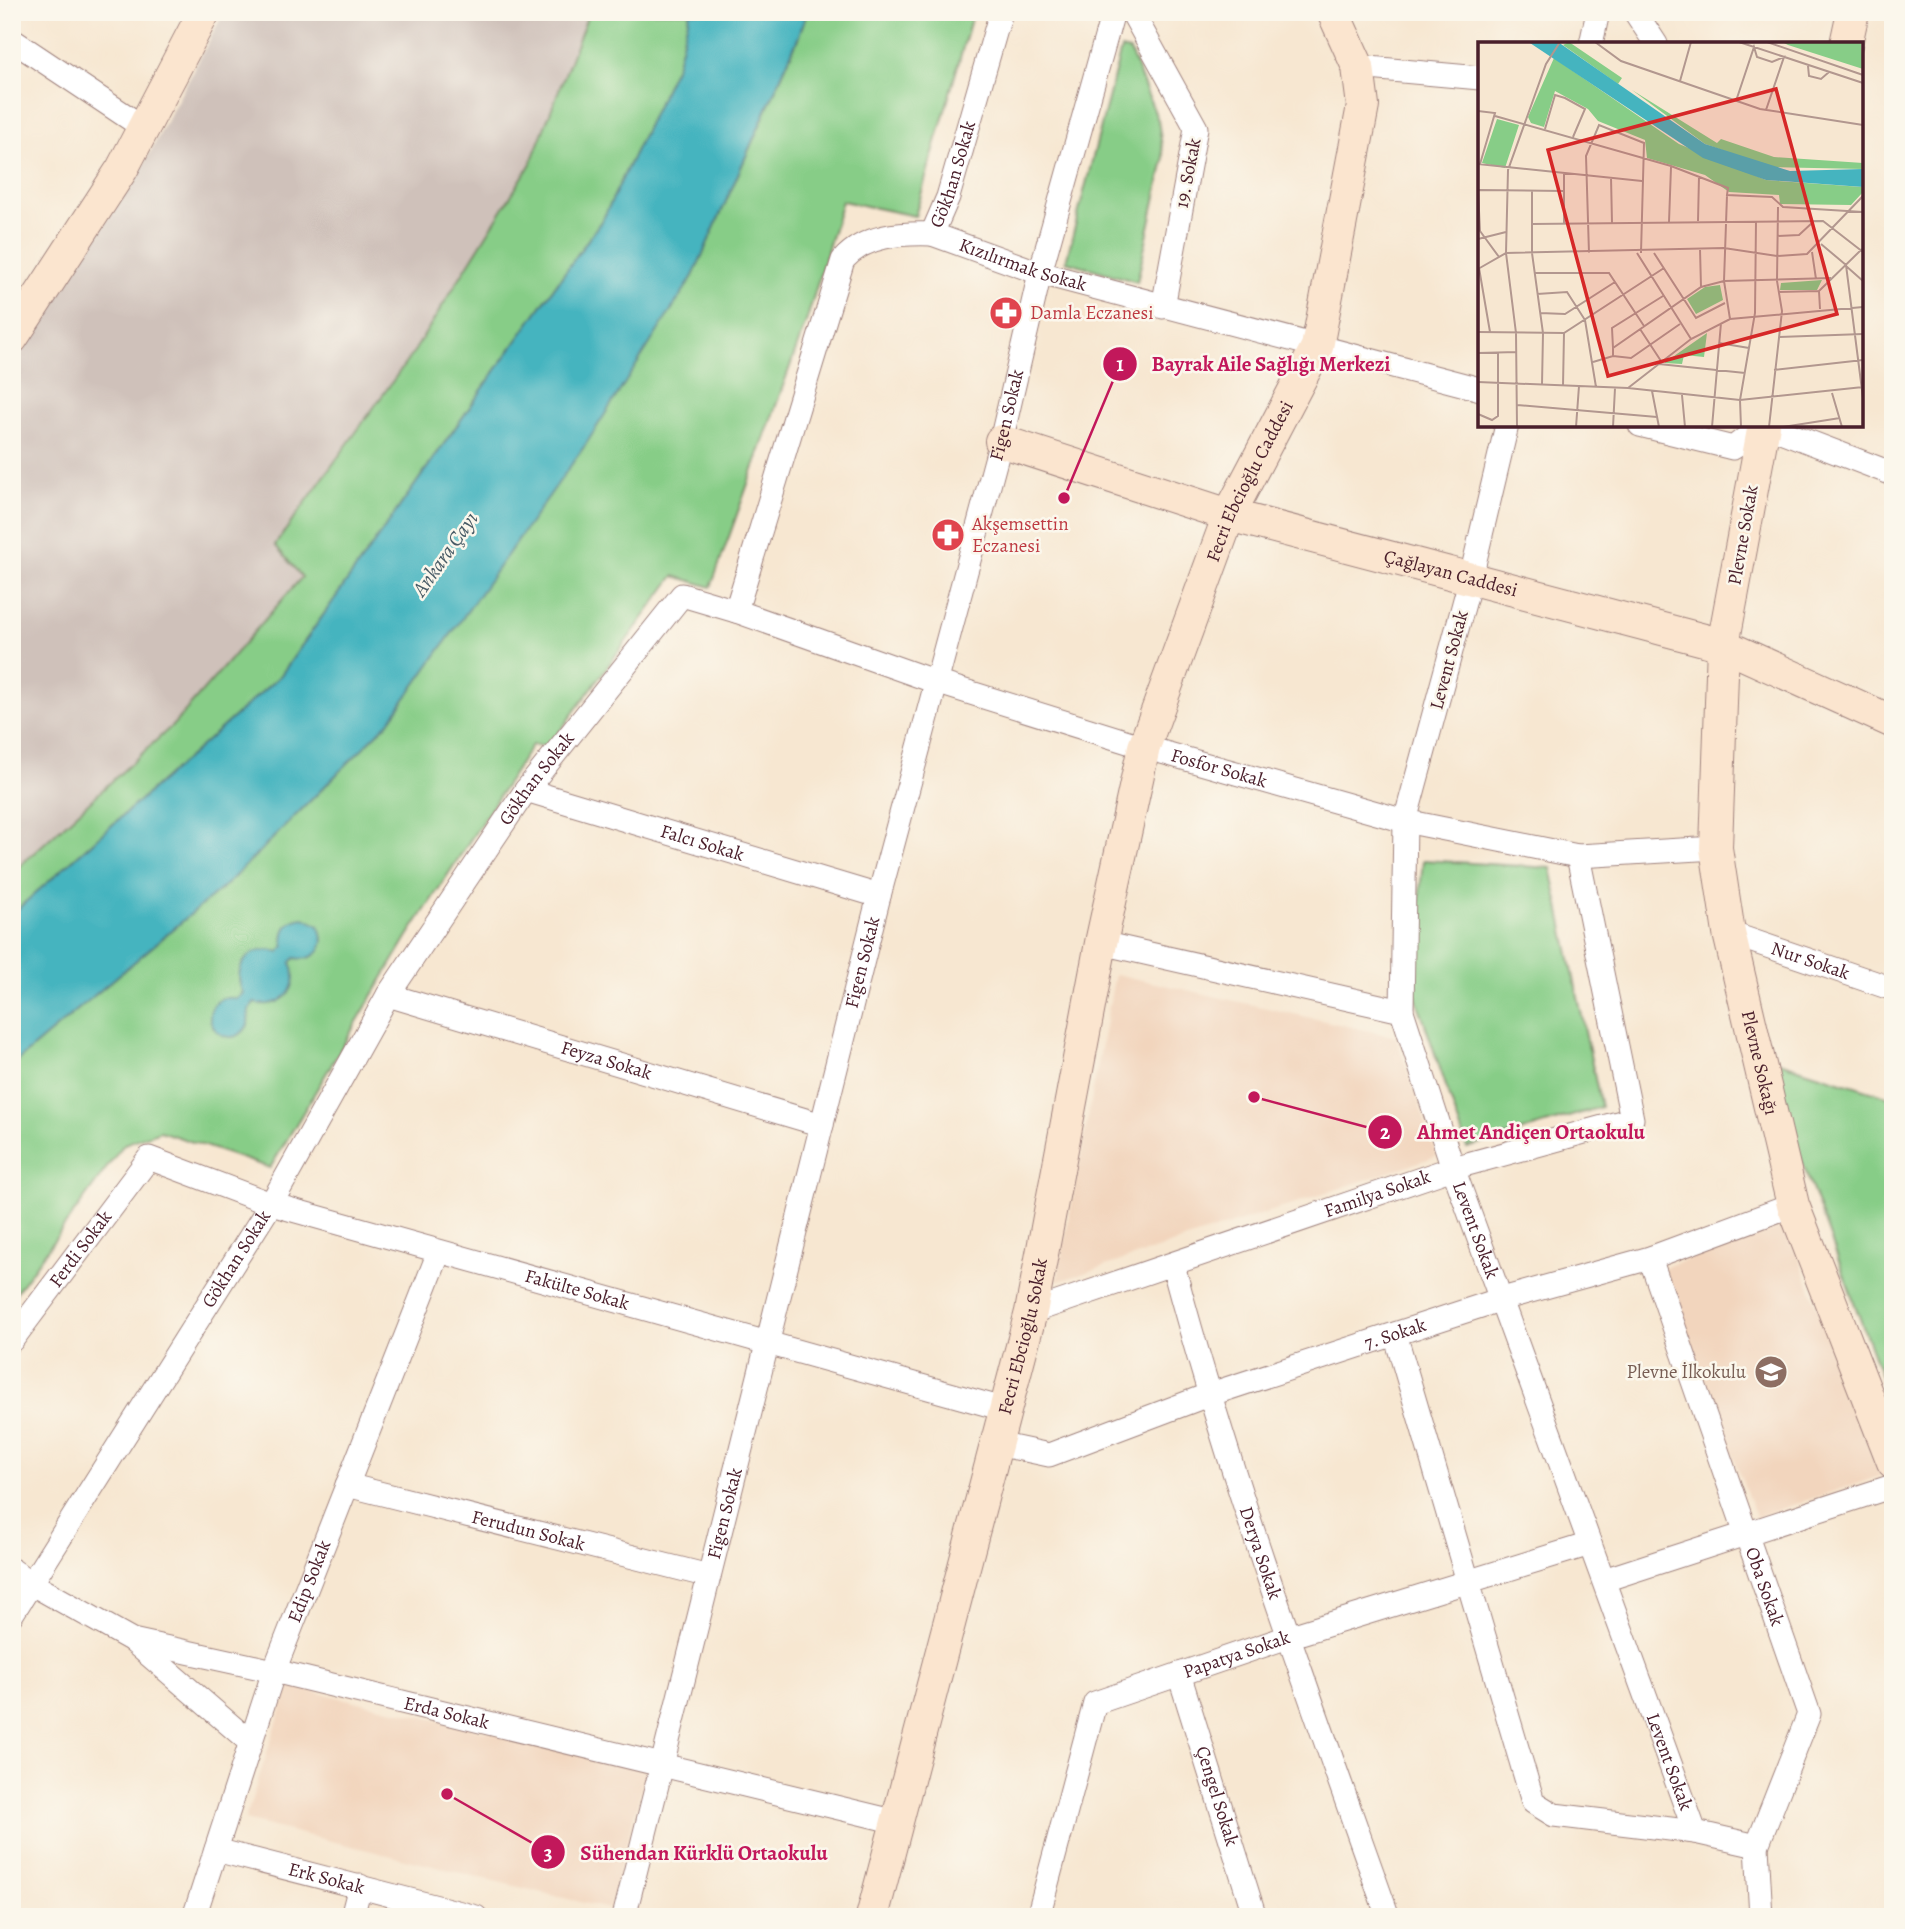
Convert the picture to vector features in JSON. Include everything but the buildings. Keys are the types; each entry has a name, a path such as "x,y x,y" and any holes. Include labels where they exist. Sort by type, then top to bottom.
{"street":[{"path":"12,338 122,169 204,12"},
{"name":"Gökhan Sokak","path":"12,1614 271,1204 388,995 526,790 682,595 736,611 843,260 856,245 910,233 932,234 948,197 1001,12"},
{"name":"Figen Sokak","path":"624,1917 879,896 939,683 1001,441 1040,273 1113,12"},
{"name":"19. Sokak","path":"1132,12 1196,128 1163,307"},
{"name":"Fecri Ebcioğlu Caddesi","path":"1144,747 1229,515 1317,346 1363,106 1358,67 1333,12"},
{"path":"1591,42 1598,12"},
{"path":"1635,12 1655,42"},
{"path":"1846,42 1853,12"},
{"path":"12,40 144,128"},
{"path":"1358,67 1478,78"},
{"name":"Kızılırmak Sokak","path":"932,234 1040,273 1478,388"},
{"name":"Levent Sokak","path":"1507,427 1471,581 1405,821 1402,1011 1453,1168 1695,1832 1757,1846"},
{"path":"1648,427 1733,448 1761,427"},
{"name":"Plevne Sokak","path":"1724,645 1764,427"},
{"path":"1769,427 1893,474"},
{"name":"Çağlayan Caddesi","path":"1001,441 1229,515 1471,581 1724,645 1893,722"},
{"name":"Fosfor Sokak","path":"736,611 939,683 1144,747 1405,821 1578,856 1716,848"},
{"name":"Plevne Sokağı","path":"1724,645 1716,848 1729,933 1793,1205 1893,1462"},
{"name":"Fecri Ebcioğlu Sokak","path":"872,1917 1031,1312 1101,943 1144,747"},
{"name":"Falcı Sokak","path":"526,790 879,896"},
{"name":"Familya Sokak","path":"1031,1312 1453,1168 1632,1119 1578,856"},
{"name":"Nur Sokak","path":"1729,933 1890,982"},
{"path":"1101,943 1402,1011"},
{"name":"Feyza Sokak","path":"388,995 822,1125"},
{"name":"Fakülte Sokak","path":"149,1158 271,1204 1007,1410"},
{"name":"Ferdi Sokak","path":"12,1340 149,1158"},
{"name":"7. Sokak","path":"997,1444 1049,1455 1208,1395 1502,1299 1650,1258 1793,1205"},
{"name":"Edip Sokak","path":"194,1917 274,1671 439,1252"},
{"name":"Oba Sokak","path":"1650,1258 1809,1714 1757,1846 1761,1917"},
{"name":"Derya Sokak","path":"1173,1265 1208,1395 1288,1637 1388,1917"},
{"path":"1395,1334 1533,1802 1554,1815 1695,1832"},
{"name":"Ferudun Sokak","path":"347,1485 709,1576"},
{"path":"1604,1580 1893,1486"},
{"name":"Papatya Sokak","path":"1038,1917 1095,1703 1288,1637 1590,1544"},
{"name":"Erda Sokak","path":"12,1570 132,1640 274,1671 897,1822"},
{"path":"132,1640 251,1743"},
{"name":"Çengel Sokak","path":"1179,1674 1255,1917"},
{"name":"Erk Sokak","path":"216,1850 476,1917"},
{"path":"352,1917 360,1886"}],"shaded area":[{"path":"224,12 589,12 530,165 415,350 302,577 174,724 12,872 12,366 144,164"},
{"path":"1115,974 1396,1037 1437,1156 1057,1282"},
{"name":"Plevne İlkokulu","path":"1787,1226 1880,1476 1756,1517 1662,1268"},
{"path":"289,1686 647,1768 609,1909 245,1820"}],"green space":[{"path":"589,12 690,12 677,64 604,217 281,675 12,914 12,873 174,724 302,577 275,545 415,350 530,165"},
{"path":"807,12 973,12 915,216 842,201 807,319 711,587 674,576 549,746 532,745 408,936 270,1168 160,1131 124,1144 12,1298 12,1065 230,881 388,723 693,276 798,39"},
{"path":"1121,49 1130,51 1158,120 1164,160 1137,282 1066,261"},
{"path":"1423,860 1551,868 1601,1107 1467,1148 1411,983"},
{"path":"1776,1061 1893,1098 1893,1408 1796,1145"}],"water":[{"name":"Ankara Çayı","path":"690,12 807,12 693,276 586,444 388,723 230,881 12,1065 12,914 281,675 604,217 677,64"},
{"path":"305,918 319,926 323,941 313,956 295,958 291,962 294,981 287,995 273,1003 254,1003 249,1010 248,1025 240,1034 223,1036 216,1031 210,1015 213,1006 222,998 238,998 243,993 239,974 246,959 260,951 279,952 284,946 287,926"}],"place":[{"name":"Damla Eczanesi","path":"1006,313"},
{"name":"Bayrak Aile Sağlığı Merkezi","path":"1064,498"},
{"name":"Akşemsettin Eczanesi","path":"948,535"},
{"name":"Ahmet Andiçen Ortaokulu","path":"1254,1097"},
{"name":"Plevne İlkokulu","path":"1771,1372"},
{"name":"Sühendan Kürklü Ortaokulu","path":"447,1794"}]}
